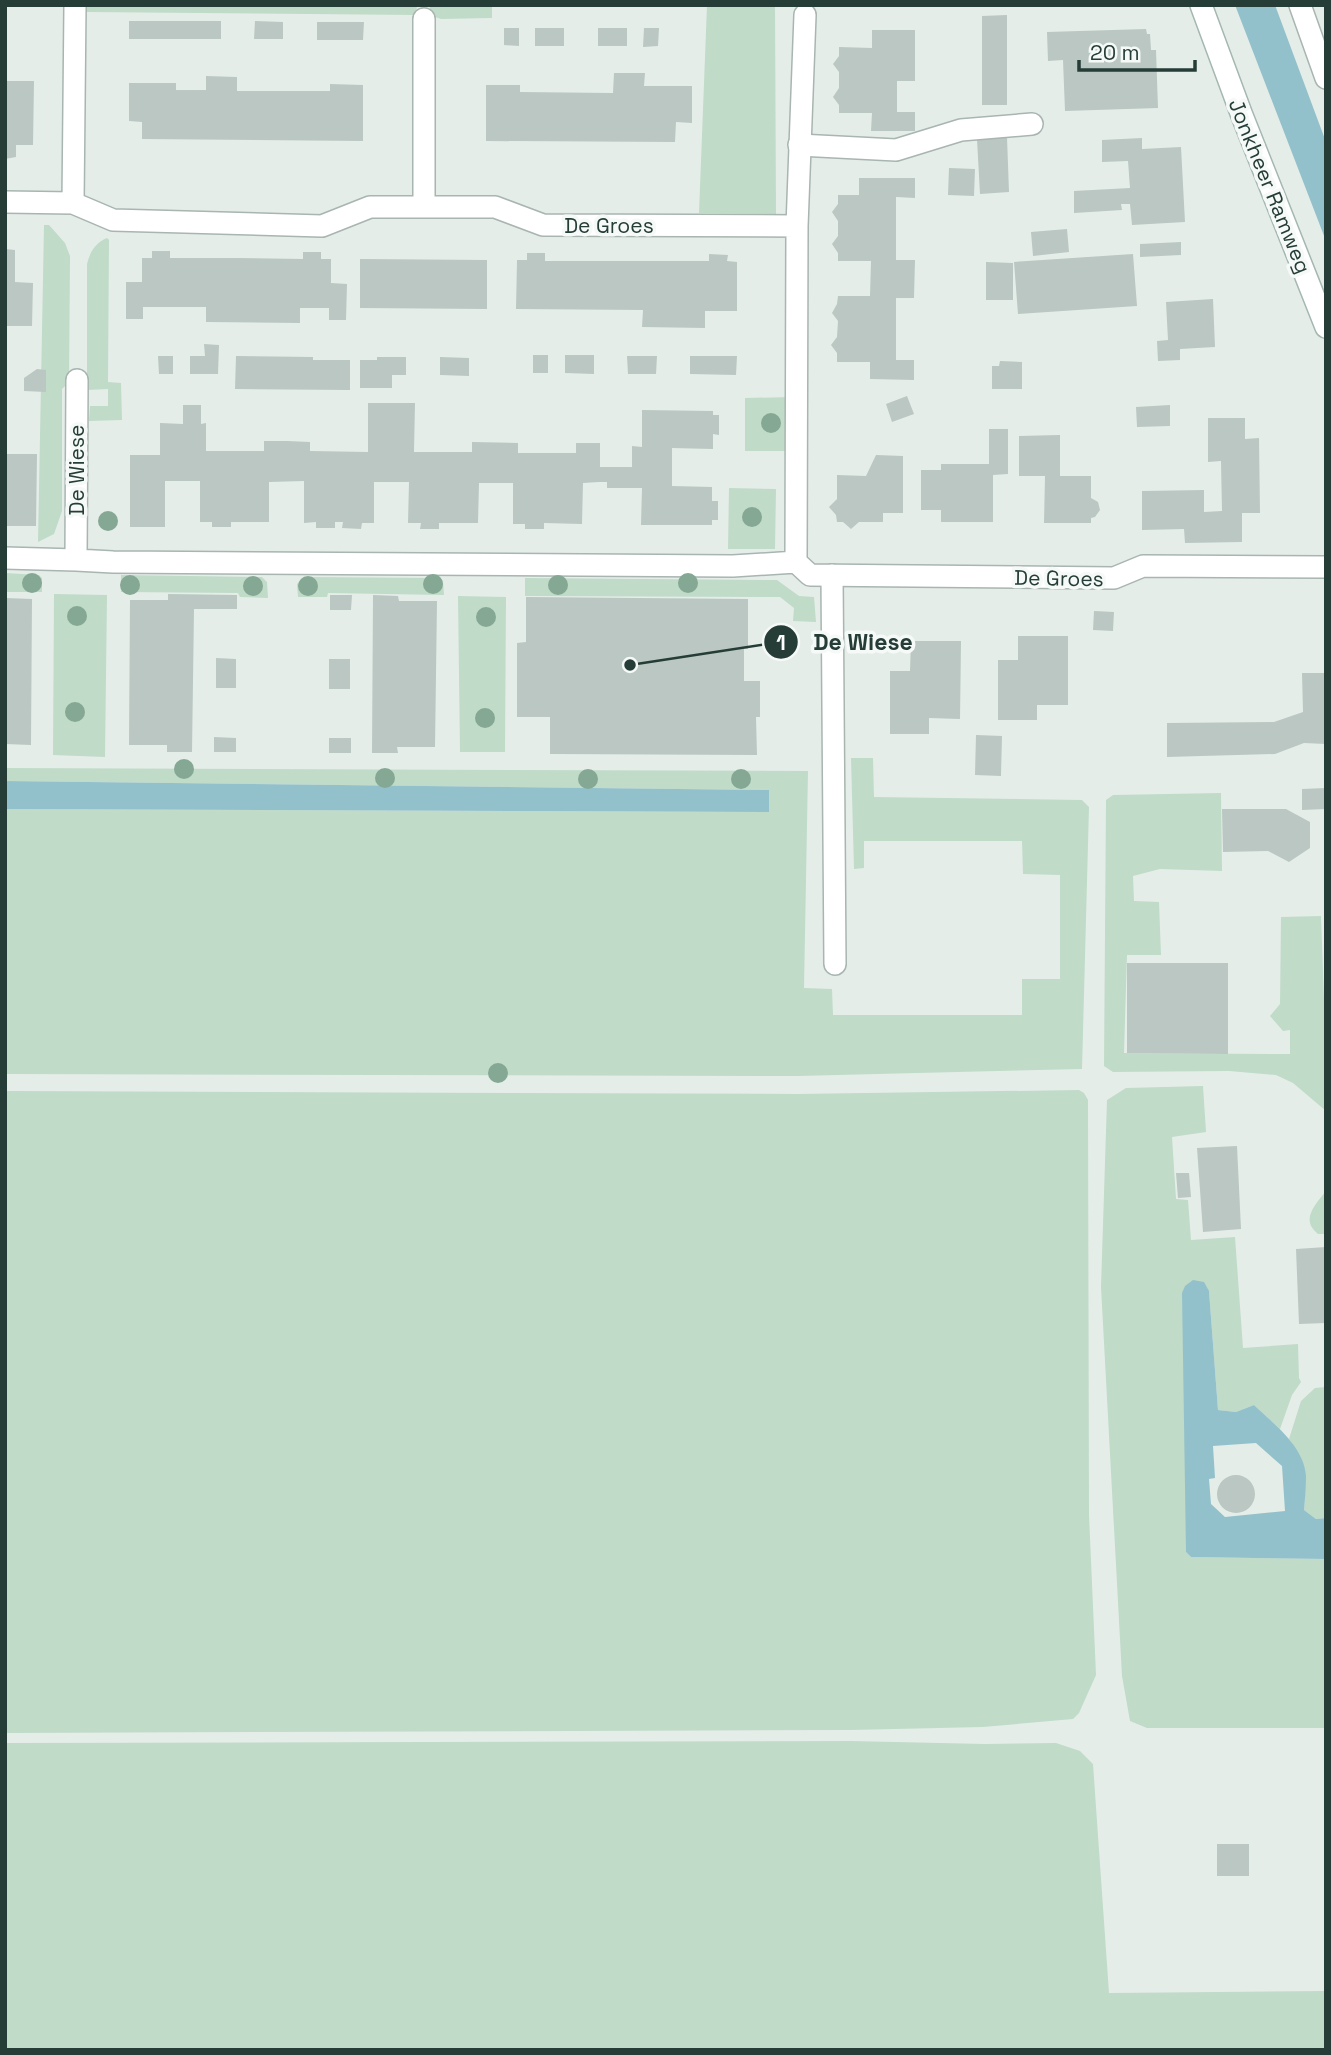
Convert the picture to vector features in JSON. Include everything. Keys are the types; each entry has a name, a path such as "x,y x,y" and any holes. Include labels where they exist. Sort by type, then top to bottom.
{"street":[{"path":"73,204 75,5"},
{"name":"Jonkheer Ramweg","path":"1201,5 1326,327"},
{"path":"1300,5 1326,78"},
{"path":"5,558 113,562 733,566 796,562 797,226 805,15"},
{"path":"424,206 425,19"},
{"path":"799,145 896,150 961,130 1032,124"},
{"name":"De Groes","path":"5,202 73,204 113,220 322,226 370,207 424,206 495,207 543,225 797,226"},
{"name":"De Wiese","path":"75,559 77,380"},
{"name":"De Groes","path":"796,562 810,575 1114,578 1143,566 1326,567"},
{"path":"832,575 835,964"}],"green space":[{"path":"87,5 417,5 416,15 86,12"},
{"path":"430,5 492,5 492,18 441,19 430,15"},
{"path":"707,5 775,5 776,214 699,213"},
{"path":"44,225 49,225 65,243 70,256 69,382 62,389 62,511 54,534 38,542"},
{"path":"107,238 108,382 121,383 122,420 89,421 90,406 108,406 108,389 87,390 87,264 94,248"},
{"path":"792,397 791,451 745,451 745,398"},
{"path":"729,488 776,489 775,549 728,549"},
{"path":"5,573 39,575 42,578 42,592 5,592"},
{"path":"121,575 262,577 267,582 268,598 240,597 238,593 121,592"},
{"path":"304,577 440,578 443,581 444,595 328,593 327,597 298,597 297,584"},
{"path":"525,578 777,580 799,596 814,597 816,622 793,621 794,608 780,597 525,596"},
{"path":"54,594 107,595 105,757 53,755"},
{"path":"458,596 506,597 505,752 460,752"},
{"path":"851,758 873,758 874,797 1082,800 1089,807 1082,1069 797,1076 5,1074 5,809 769,812 769,790 5,781 5,768 808,771 804,988 832,989 833,1015 1022,1015 1022,979 1060,979 1060,875 1023,874 1022,841 864,841 864,868 854,869"},
{"path":"1221,793 1222,871 1160,869 1133,876 1134,901 1159,902 1161,955 1127,955 1124,1053 1290,1054 1290,1030 1283,1031 1270,1016 1280,1004 1281,917 1321,916 1326,1000 1326,1111 1293,1083 1276,1075 1229,1071 1113,1072 1104,1066 1106,800 1113,795"},
{"path":"1203,1086 1206,1132 1172,1137 1176,1199 1188,1200 1191,1240 1235,1237 1243,1348 1298,1344 1301,1382 1292,1395 1280,1429 1254,1405 1236,1412 1218,1410 1209,1291 1186,1552 1191,1557 1326,1559 1326,1728 1147,1728 1130,1721 1122,1676 1101,1287 1107,1100 1126,1088"},
{"path":"1079,1090 1088,1100 1089,1515 1096,1675 1079,1713 1073,1719 983,1727 851,1730 5,1733 5,1091 798,1094"},
{"path":"1326,1191 1326,1234 1318,1234 1310,1223 1311,1212"},
{"path":"1326,1387 1326,1518 1316,1519 1304,1510 1304,1473 1289,1439 1301,1401 1315,1388"},
{"path":"5,1743 1056,1743 1080,1751 1093,1764 1109,1993 1326,1991 1326,2050 5,2050"}],"water":[{"path":"1235,5 1275,5 1326,142 1326,241"},
{"path":"5,781 769,790 769,812 5,809"},
{"path":"1193,1280 1204,1282 1209,1291 1218,1410 1236,1412 1254,1405 1294,1445 1304,1465 1306,1476 1304,1510 1316,1519 1326,1518 1326,1559 1191,1557 1186,1552 1182,1293 1185,1286","holes":["1256,1443 1282,1466 1285,1511 1225,1517 1211,1504 1209,1479 1215,1478 1213,1446"]}],"building":[{"path":"1007,15 1007,105 982,105 982,16"},
{"path":"129,21 221,21 221,39 129,39"},
{"path":"255,21 283,22 283,39 254,39"},
{"path":"317,22 364,22 363,40 317,40"},
{"path":"504,28 519,28 519,46 504,45"},
{"path":"535,28 564,28 564,46 535,46"},
{"path":"598,28 627,28 627,46 598,46"},
{"path":"644,28 659,28 658,46 643,47"},
{"path":"1146,29 1147,34 1150,34 1151,50 1156,50 1158,108 1065,111 1063,60 1048,61 1047,32"},
{"path":"872,30 915,30 915,81 897,81 897,112 915,112 915,131 871,131 872,113 839,113 839,105 833,97 839,88 839,72 833,64 839,56 839,47 872,48"},
{"path":"614,73 645,73 644,86 692,86 692,123 676,122 675,142 486,141 486,85 520,85 520,92 613,93"},
{"path":"206,76 237,77 237,91 330,91 330,84 363,85 363,141 142,139 142,122 129,121 129,83 176,83 176,90 206,90"},
{"path":"5,81 34,81 33,145 16,145 16,157 5,159"},
{"path":"1007,137 1009,192 980,194 977,139"},
{"path":"1142,138 1142,149 1181,147 1185,222 1132,225 1130,204 1121,204 1122,210 1074,213 1074,191 1130,188 1128,161 1102,162 1102,140"},
{"path":"949,168 975,169 974,196 948,195"},
{"path":"859,178 915,178 915,198 896,197 896,260 915,260 914,298 896,298 896,360 914,360 914,380 870,379 870,362 837,362 837,353 831,345 837,337 838,321 832,313 838,296 870,296 871,261 838,261 838,253 832,244 838,236 838,221 832,212 838,204 838,195 859,195"},
{"path":"1067,229 1069,252 1033,256 1031,232"},
{"path":"1181,242 1181,255 1140,257 1140,244"},
{"path":"5,249 15,250 15,282 33,283 32,326 5,326"},
{"path":"152,251 170,251 170,258 303,259 303,252 321,252 321,259 331,259 331,283 347,284 346,320 329,320 329,308 300,308 300,323 206,322 206,307 143,307 143,319 126,319 126,282 142,282 142,258 152,258"},
{"path":"527,253 545,253 545,261 709,261 709,254 728,255 727,261 737,262 737,311 705,311 705,328 642,327 643,310 516,309 517,260 527,260"},
{"path":"1133,254 1137,306 1018,314 1014,262"},
{"path":"360,259 487,260 487,309 360,308"},
{"path":"986,262 1013,263 1013,300 986,300"},
{"path":"1213,299 1215,347 1180,349 1180,360 1158,361 1157,341 1168,340 1166,302"},
{"path":"204,344 219,345 218,374 190,374 190,356 205,356"},
{"path":"533,355 548,355 548,373 533,373"},
{"path":"565,355 594,355 594,374 565,373"},
{"path":"158,356 173,356 173,374 159,374"},
{"path":"236,356 350,360 350,390 235,389"},
{"path":"627,356 657,356 656,374 628,374"},
{"path":"690,356 737,356 736,375 690,374"},
{"path":"377,357 406,357 406,375 392,375 392,388 360,388 360,360 377,360"},
{"path":"440,357 469,358 469,376 440,375"},
{"path":"1000,361 1022,362 1022,389 992,389 992,366 999,366"},
{"path":"37,369 46,370 46,392 24,391 24,378"},
{"path":"907,396 914,414 892,422 886,404"},
{"path":"368,403 415,403 414,452 472,452 472,442 518,443 518,453 576,453 576,443 600,443 600,467 632,467 632,446 642,447 642,410 713,411 713,415 719,415 719,435 713,434 713,449 672,448 672,486 712,487 712,501 718,501 718,520 712,520 712,525 641,525 642,488 607,488 607,482 599,482 583,483 582,524 544,523 544,529 525,529 525,524 513,524 513,483 479,483 478,523 439,523 439,529 420,529 421,523 408,523 409,482 374,482 374,523 362,523 361,529 342,528 343,522 335,522 335,528 316,528 316,522 304,523 304,481 269,482 269,522 231,522 231,527 212,527 212,522 200,522 200,481 165,481 165,527 130,527 130,455 160,455 160,423 183,424 183,405 201,405 201,424 206,423 206,451 264,451 264,441 287,441 310,442 310,451 368,452"},
{"path":"1170,405 1170,426 1137,427 1136,407"},
{"path":"1208,418 1245,418 1245,439 1259,438 1260,513 1242,513 1242,542 1185,543 1184,529 1142,530 1142,491 1204,490 1204,512 1222,511 1221,461 1208,462"},
{"path":"989,429 1008,429 1008,474 993,475 993,522 941,522 941,510 921,510 921,470 941,470 941,464 989,464"},
{"path":"1060,435 1060,476 1091,476 1091,498 1098,502 1100,510 1091,518 1091,523 1044,523 1045,476 1019,476 1019,436"},
{"path":"5,454 37,454 36,526 5,526"},
{"path":"876,455 903,456 903,513 883,513 883,522 859,522 851,529 843,522 837,522 836,515 829,507 837,499 837,475 866,476"},
{"path":"168,594 237,595 237,609 194,609 192,752 167,752 167,745 129,745 130,600 168,600"},
{"path":"330,595 352,595 351,610 330,610"},
{"path":"373,595 398,596 399,601 437,601 435,747 397,747 398,753 372,753"},
{"path":"526,597 748,599 748,649 744,649 744,681 760,681 760,717 756,717 757,755 550,754 550,717 517,717 517,643 526,642"},
{"path":"5,598 32,599 31,745 5,744"},
{"path":"1094,611 1114,612 1113,631 1093,630"},
{"path":"1018,636 1068,636 1068,705 1037,705 1037,720 998,720 998,660 1018,660"},
{"path":"911,641 961,641 960,719 929,718 929,734 890,734 890,671 910,671"},
{"path":"216,658 236,659 236,688 216,688"},
{"path":"329,659 350,659 350,689 329,689"},
{"path":"1302,673 1326,673 1326,744 1304,743 1275,754 1167,757 1167,723 1274,722 1303,712"},
{"path":"976,735 1002,736 1001,776 975,775"},
{"path":"214,737 236,738 236,752 214,752"},
{"path":"329,738 351,738 351,753 329,753"},
{"path":"1326,788 1326,809 1302,810 1302,789"},
{"path":"1222,809 1286,809 1310,822 1310,848 1289,862 1268,851 1223,852"},
{"path":"1127,963 1228,963 1228,1054 1127,1053"},
{"path":"1237,1146 1241,1229 1203,1232 1197,1148"},
{"path":"1176,1173 1189,1173 1191,1197 1178,1198"},
{"path":"1326,1247 1326,1323 1299,1324 1296,1249"},
{"path":"1236,1475 1249,1481 1255,1494 1249,1507 1236,1513 1223,1507 1217,1494 1223,1481"},
{"path":"1217,1844 1249,1844 1249,1876 1217,1876"}],"place":[{"name":"De Wiese","path":"630,665"}]}
